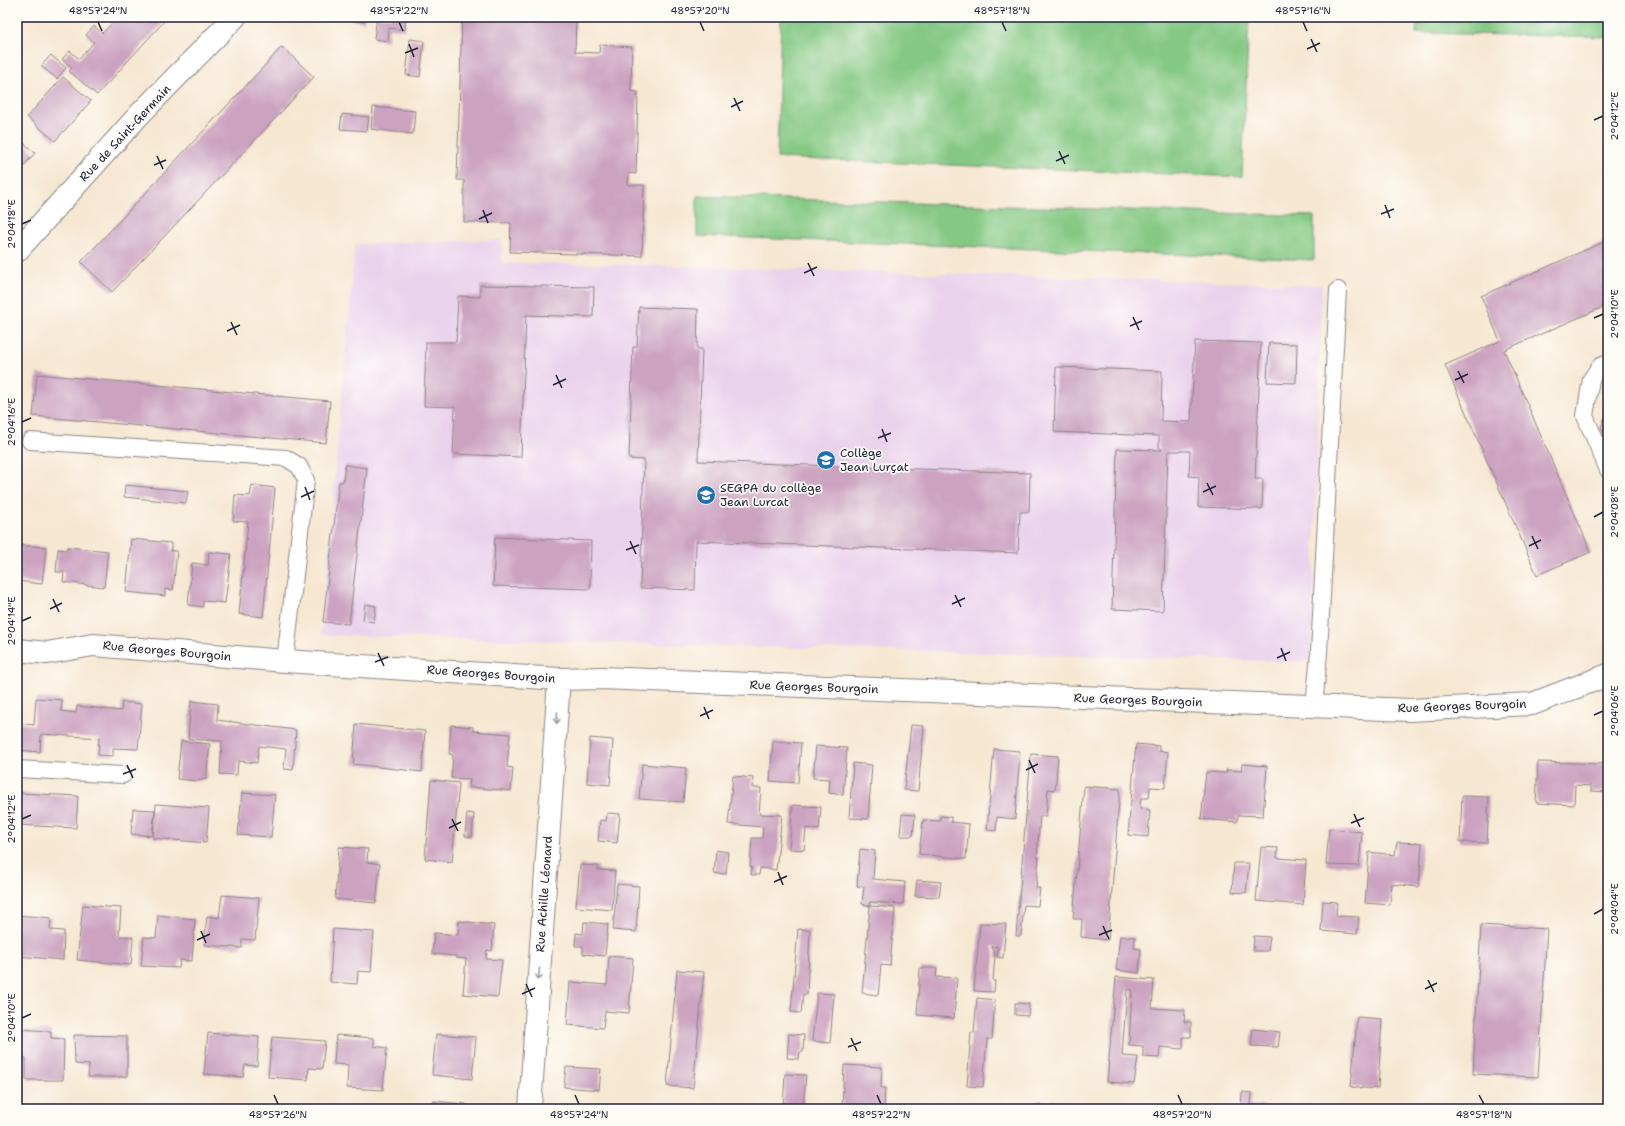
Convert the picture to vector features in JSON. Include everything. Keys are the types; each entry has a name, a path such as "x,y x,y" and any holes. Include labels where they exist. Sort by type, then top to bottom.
{"street":[{"name":"Rue de Saint-Germain","path":"17,251 138,116 235,17"},
{"name":"Rue Georges Bourgoin","path":"17,650 47,653 93,645 285,661 559,679 602,678 1410,710 1532,704 1608,675"},
{"name":"Rue Achille Léonard","path":"530,1109 559,679"}],"lane":[{"path":"1314,707 1319,653 1338,290"},
{"path":"1608,363 1600,366 1591,379 1585,416 1608,470"},
{"path":"30,441 286,458 299,466 306,480 285,661"},
{"path":"17,769 123,775"}],"shaded area":[{"name":"Collège Jean Lurçat","path":"501,240 502,263 643,265 1322,285 1311,662 321,635 355,244"}],"green space":[{"path":"781,17 1249,17 1242,177 777,158"},
{"path":"1417,17 1608,17 1608,37 1416,33"},
{"path":"697,196 1314,216 1314,260 697,236"}],"building":[{"path":"119,17 168,17 97,95 69,71 72,68 62,59 70,51 79,59 94,42 86,35 94,26 102,33"},
{"path":"352,17 365,17 364,22 351,20"},
{"path":"377,17 406,17 405,30 389,28 388,41 374,39"},
{"path":"462,17 576,17 575,52 599,53 600,45 632,47 631,91 638,92 636,174 629,173 628,185 644,185 642,256 510,252 511,223 464,222 464,180 457,180"},
{"path":"410,39 424,41 420,77 406,75"},
{"path":"282,47 314,77 112,292 81,262"},
{"path":"51,55 66,68 57,79 41,66"},
{"path":"63,77 91,101 55,141 27,117"},
{"path":"373,107 415,111 413,134 371,129"},
{"path":"342,114 369,117 367,131 340,129"},
{"path":"17,137 35,153 17,174"},
{"path":"1608,240 1608,305 1504,350 1591,552 1537,575 1445,365 1500,341 1481,296"},
{"path":"480,285 594,287 593,317 526,315 521,457 453,454 455,407 424,406 426,342 456,342 458,296 480,297"},
{"path":"639,307 698,309 697,349 702,349 698,461 1030,473 1029,512 1020,512 1018,553 696,541 695,590 640,588 644,460 629,459 633,347 637,347"},
{"path":"1195,341 1261,343 1255,479 1263,479 1262,509 1198,507 1199,477 1189,476 1190,451 1168,451 1163,611 1112,609 1117,449 1162,450 1159,447 1159,436 1054,432 1056,367 1162,371 1161,421 1191,422"},
{"path":"1269,343 1297,344 1296,383 1267,382"},
{"path":"37,374 330,401 326,443 33,416"},
{"path":"1608,377 1608,404 1602,391"},
{"path":"1608,409 1608,445 1601,427"},
{"path":"345,465 367,468 349,624 323,622 339,482 343,482"},
{"path":"125,485 188,491 186,503 124,497"},
{"path":"252,485 275,488 263,617 239,614 248,522 233,521 235,495 250,496"},
{"path":"495,537 591,541 590,589 493,586"},
{"path":"131,539 171,543 171,551 177,551 173,590 165,589 165,596 126,592"},
{"path":"17,545 46,547 42,584 17,581"},
{"path":"67,547 108,551 104,587 63,582 64,572 56,572 58,549 66,550"},
{"path":"209,552 231,554 225,603 203,601 203,607 188,605 192,563 208,565"},
{"path":"365,604 376,606 374,622 363,620"},
{"path":"36,698 62,700 61,711 76,713 77,706 121,711 122,702 142,704 138,749 113,748 113,756 98,755 99,738 41,734 40,752 17,750 17,723 34,725"},
{"path":"191,701 218,704 217,720 296,730 293,770 284,769 286,749 259,746 257,763 238,761 237,775 220,774 222,741 188,739"},
{"path":"356,724 425,731 422,772 353,764"},
{"path":"451,725 473,727 473,731 510,734 507,767 513,768 511,791 469,787 470,779 451,778 453,755 449,754"},
{"path":"911,725 924,726 918,791 904,790"},
{"path":"590,738 613,740 610,785 587,783"},
{"path":"181,741 210,744 206,779 198,781 177,779"},
{"path":"773,741 801,743 798,783 770,781"},
{"path":"1136,744 1159,746 1159,751 1168,752 1165,788 1150,787 1149,798 1141,798 1140,809 1150,810 1148,837 1128,835"},
{"path":"816,746 847,748 843,795 829,793 830,779 813,778"},
{"path":"994,749 1020,751 1015,819 997,817 996,831 987,830"},
{"path":"1031,754 1058,756 1055,790 1048,789 1046,816 1040,816 1037,857 1039,857 1036,888 1040,888 1038,906 1024,905 1021,936 1016,936"},
{"path":"1538,762 1608,764 1608,792 1591,791 1591,786 1575,785 1574,805 1536,803"},
{"path":"853,763 872,765 868,819 849,818"},
{"path":"642,764 686,768 683,802 639,799"},
{"path":"1242,764 1267,766 1263,816 1238,815 1237,822 1201,819 1206,772 1227,773 1226,770 1241,771"},
{"path":"733,776 753,778 752,788 761,788 759,814 782,815 776,870 760,868 759,875 751,875 752,867 750,867 752,838 762,838 763,827 728,824"},
{"path":"431,780 459,783 452,862 425,859"},
{"path":"1084,786 1120,789 1108,940 1081,937 1082,919 1073,919"},
{"path":"19,793 78,796 76,828 17,825"},
{"path":"242,793 275,795 271,837 238,835"},
{"path":"1462,796 1489,797 1487,843 1460,842"},
{"path":"156,804 209,808 206,843 153,838"},
{"path":"793,805 821,807 819,830 806,828 804,850 789,849"},
{"path":"133,809 155,810 152,836 131,834"},
{"path":"467,813 474,814 472,837 465,836"},
{"path":"607,813 620,814 617,843 598,841 600,820 606,821"},
{"path":"902,814 915,815 913,836 900,836"},
{"path":"940,816 951,817 951,822 969,824 966,859 919,854 923,820 940,821"},
{"path":"1329,829 1362,832 1359,866 1326,865"},
{"path":"1397,842 1422,843 1419,887 1392,884 1390,905 1365,903 1369,852 1395,855"},
{"path":"339,847 368,849 367,862 380,864 376,903 335,899"},
{"path":"1261,847 1278,848 1277,858 1306,860 1303,905 1256,901"},
{"path":"860,849 875,851 873,879 905,882 903,904 870,902 870,906 862,904 864,887 857,886"},
{"path":"716,850 728,852 726,874 714,873"},
{"path":"1234,863 1249,863 1246,893 1232,892"},
{"path":"580,865 598,866 598,870 615,871 612,910 576,907"},
{"path":"917,880 941,882 939,897 915,896"},
{"path":"617,884 639,886 636,932 613,930"},
{"path":"222,895 259,898 255,940 242,939 242,948 204,945 207,916 219,918"},
{"path":"1323,901 1337,902 1336,916 1359,917 1357,934 1321,931"},
{"path":"83,905 121,908 119,936 133,937 131,965 77,960"},
{"path":"870,906 895,908 890,966 881,965 878,995 862,993"},
{"path":"17,915 51,918 50,930 64,931 63,960 17,956"},
{"path":"158,915 195,919 192,961 180,960 179,968 141,966 144,937 156,938"},
{"path":"459,921 494,925 492,951 487,950 486,959 502,960 498,997 463,994 466,959 456,958 456,956 432,954 434,933 458,935"},
{"path":"584,922 608,924 605,956 583,954 583,946 575,946 576,933 583,934"},
{"path":"980,923 1006,924 1003,958 997,957 998,947 991,946 995,954 993,981 995,981 994,992 974,991"},
{"path":"1481,925 1547,929 1538,1077 1473,1074"},
{"path":"333,929 374,932 371,972 358,971 357,984 330,982"},
{"path":"798,929 810,930 807,995 803,994 801,1013 791,1012"},
{"path":"1120,936 1135,937 1134,948 1141,949 1139,973 1116,970"},
{"path":"1254,936 1270,937 1268,951 1253,951"},
{"path":"609,956 633,958 629,1013 605,1011 603,1028 567,1025 570,982 607,985"},
{"path":"920,968 937,968 936,977 957,978 954,1018 917,1015"},
{"path":"677,970 704,972 693,1088 667,1086"},
{"path":"1116,977 1154,980 1152,1008 1185,1010 1184,1022 1191,1022 1191,1037 1183,1037 1183,1049 1160,1047 1159,1058 1143,1057 1143,1046 1129,1045 1132,990 1127,990 1122,1056 1138,1057 1134,1084 1107,1082"},
{"path":"817,993 834,994 830,1043 812,1041"},
{"path":"977,998 995,1000 992,1039 987,1039 983,1087 967,1086 971,1032 974,1033"},
{"path":"1015,1003 1029,1004 1028,1016 1015,1015"},
{"path":"1357,1017 1382,1019 1378,1089 1351,1087"},
{"path":"17,1029 51,1031 51,1038 64,1039 63,1080 26,1080 26,1058 17,1058"},
{"path":"1253,1029 1280,1032 1278,1047 1251,1046"},
{"path":"208,1033 259,1037 257,1066 245,1065 243,1077 204,1074"},
{"path":"436,1034 476,1037 472,1079 432,1075"},
{"path":"789,1034 804,1035 803,1052 800,1052 799,1059 787,1058"},
{"path":"74,1035 127,1036 127,1077 88,1077 89,1065 75,1064"},
{"path":"336,1035 374,1038 374,1046 387,1048 383,1090 347,1088 348,1065 334,1064"},
{"path":"272,1037 325,1041 322,1069 309,1068 308,1080 268,1077"},
{"path":"844,1065 882,1067 881,1088 885,1088 884,1109 842,1109"},
{"path":"566,1067 601,1069 599,1090 564,1087"},
{"path":"785,1074 806,1075 803,1109 783,1109"},
{"path":"1242,1092 1252,1093 1251,1105 1288,1109 1241,1109"},
{"path":"432,1101 466,1104 466,1106 476,1107 475,1109 431,1109"},
{"path":"703,1105 715,1106 714,1109 702,1109"},
{"path":"1035,1105 1080,1108 1080,1109 1034,1109"},
{"path":"1450,1106 1495,1108 1495,1109 1449,1109"}],"place":[{"name":"Collège Jean Lurçat","path":"826,460"},
{"name":"SEGPA du collège Jean Lurcat","path":"706,495"}]}
